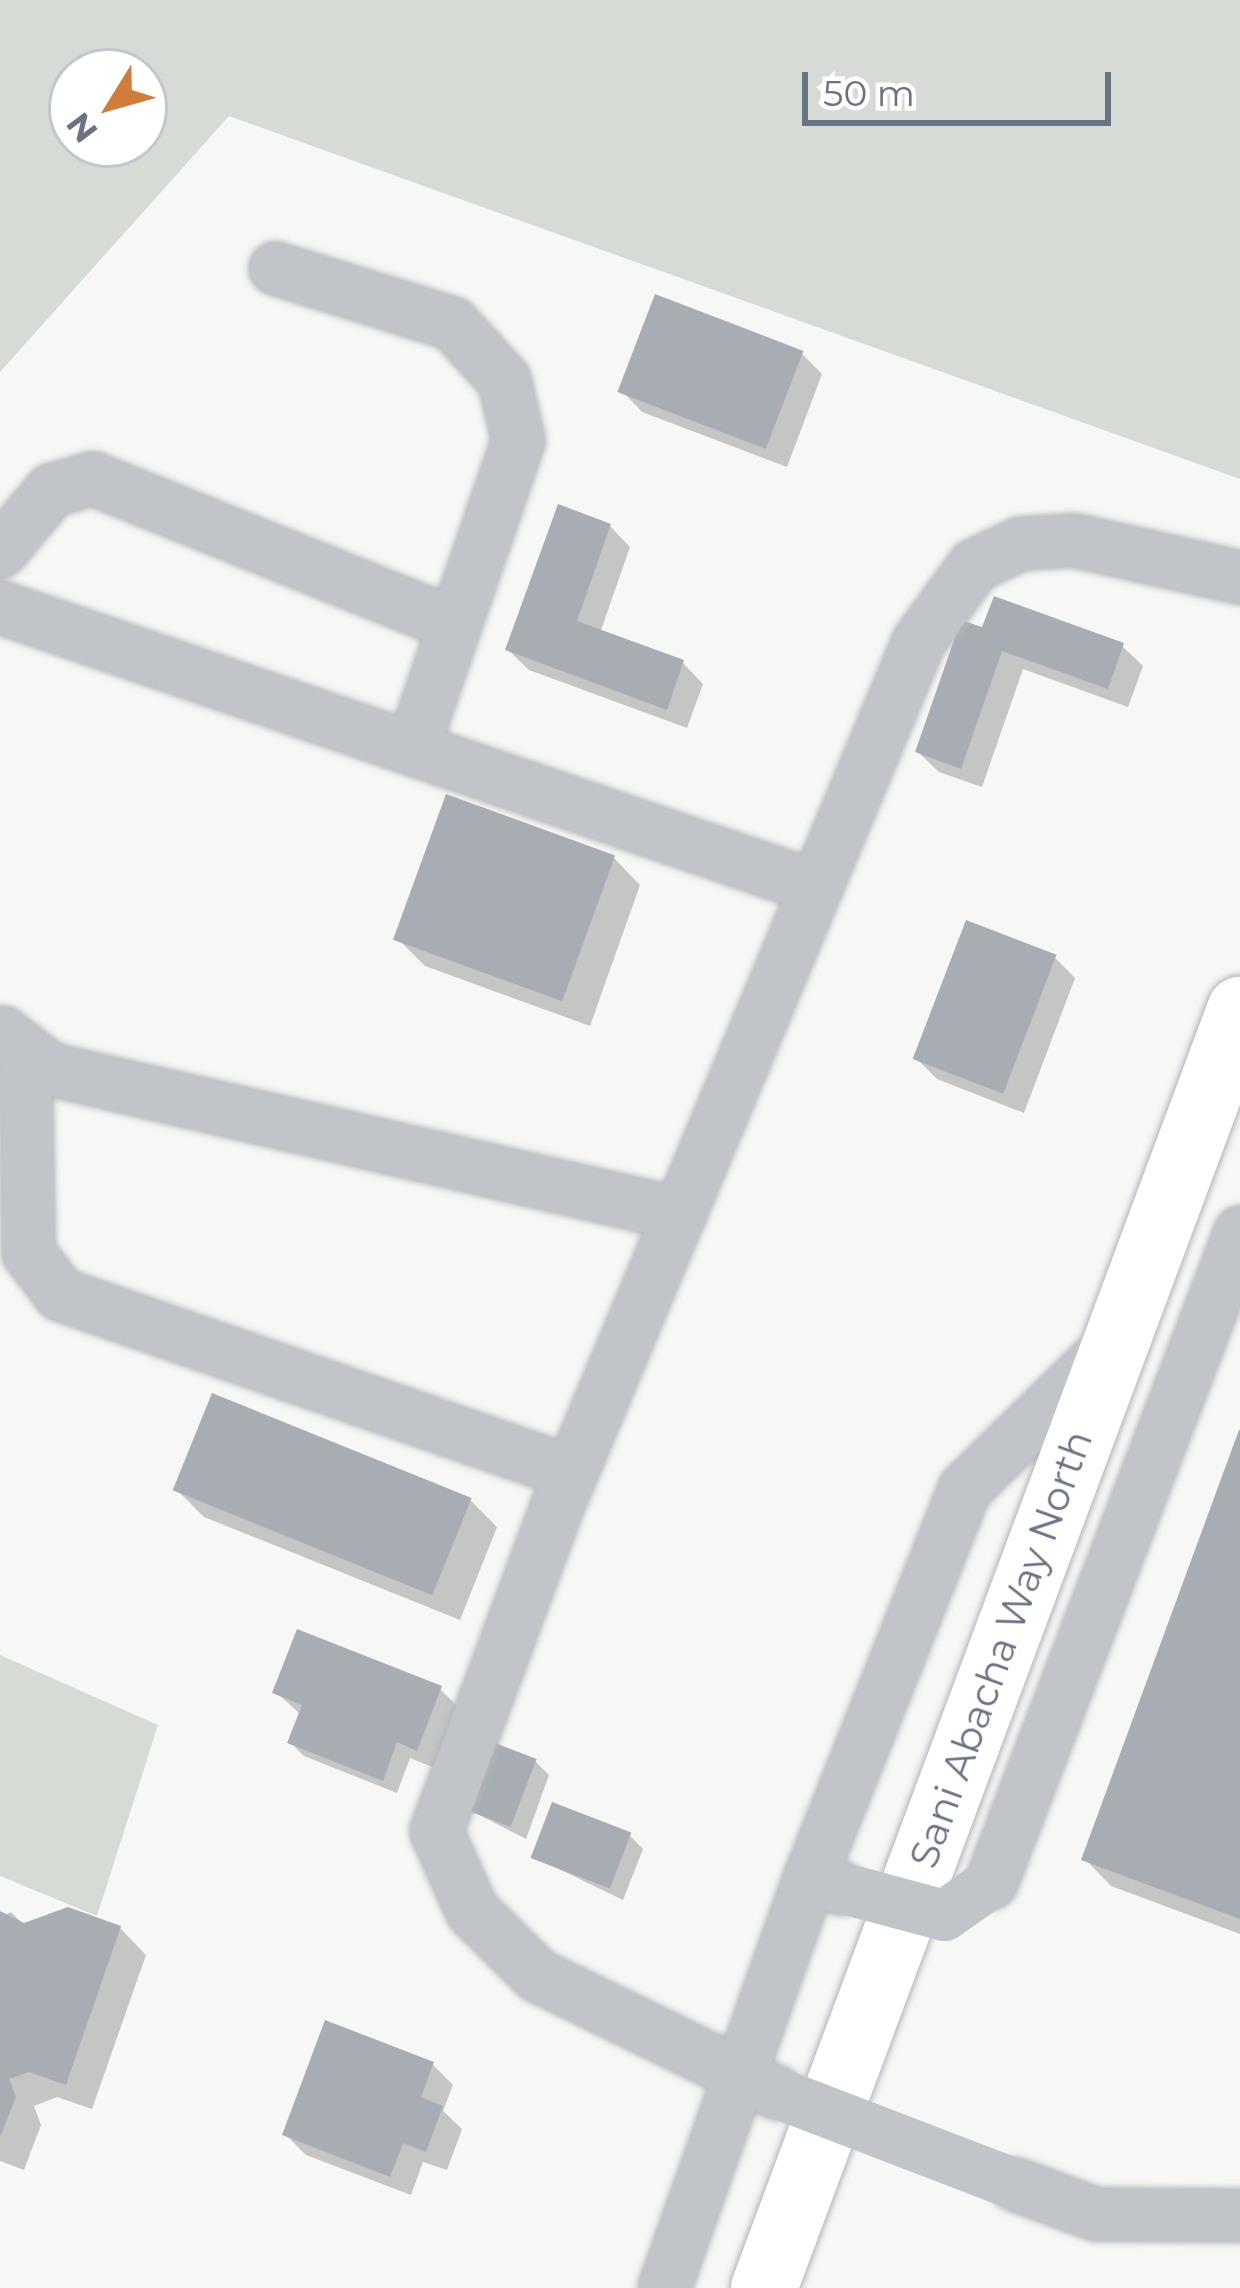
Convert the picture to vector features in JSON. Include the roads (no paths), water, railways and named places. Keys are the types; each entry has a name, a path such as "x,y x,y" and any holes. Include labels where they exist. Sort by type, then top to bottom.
{"highway":[{"name":"Sani Abacha Way North","path":"764,2288 1240,1010"}],"lane":[{"path":"274,268 452,323 504,380 518,440 412,748"},
{"path":"0,551 51,490 92,478 454,624"},
{"path":"1240,577 1074,540 1021,543 974,566 918,643 810,885 680,1214 571,1472 436,1831 448,1876 537,1976 758,2085 1096,2214 1240,2216"},
{"path":"0,608 810,885"},
{"path":"12,1040 50,1069 680,1214"},
{"path":"12,1040 28,1252 60,1294 571,1472"},
{"path":"828,1884 944,1915 991,1882 1240,1232"},
{"path":"664,2288 758,2085 964,1489 1114,1343"}]}
